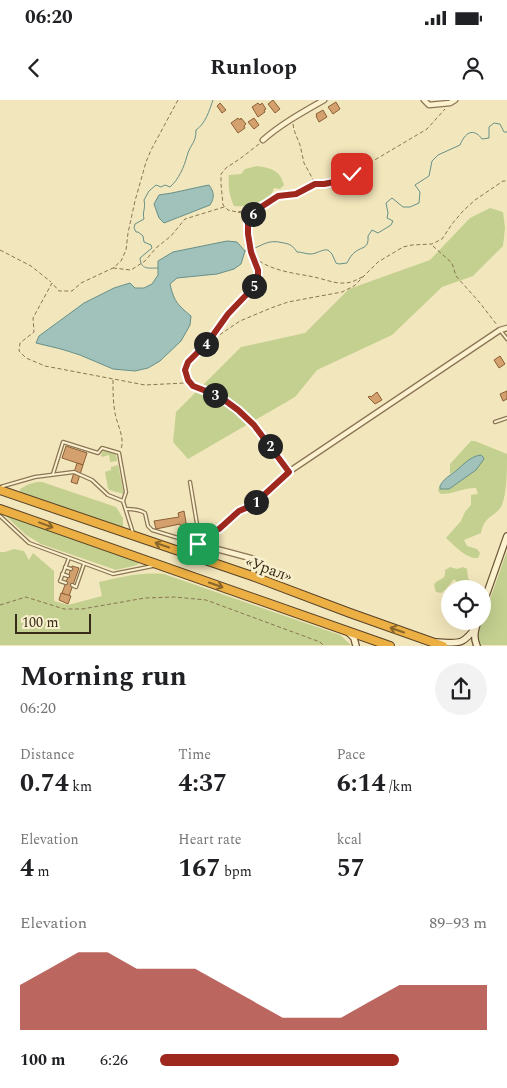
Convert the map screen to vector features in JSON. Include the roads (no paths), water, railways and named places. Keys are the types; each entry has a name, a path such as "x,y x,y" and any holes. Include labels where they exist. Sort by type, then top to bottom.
{"highway":[{"name":"«Урал»","path":"0,488 252,576 443,646"},
{"name":"«Урал»","path":"0,509 390,646"}],"main road":[{"path":"491,582 507,536"},
{"path":"347,630 354,638 356,646"},
{"path":"432,642 457,643 464,641 473,630"},
{"path":"475,630 474,634 477,646"}],"street":[{"path":"263,140 293,118 324,100"},
{"path":"424,100 429,105 453,101"},
{"path":"252,576 256,562 254,559 198,544 199,536 219,529 239,511 253,505 289,472 500,330 507,328"}],"lane":[{"path":"500,330 507,339"},
{"path":"495,422 507,418"},
{"path":"52,475 63,442 98,453 102,448 119,453 126,492 123,501 134,536"},
{"path":"0,488 35,477 74,472 92,480 108,496 123,501"},
{"path":"190,482 199,536"},
{"path":"126,510 132,509 145,513 148,526 152,530 198,544"},
{"path":"0,516 28,543 113,574 159,565"},
{"path":"66,583 60,581 68,558"},
{"path":"72,585 76,587 85,564"},
{"path":"65,567 71,569"},
{"path":"62,574 68,576"}],"water":[{"path":"209,185 213,195 210,205 164,223 159,218 154,204 159,195"},
{"path":"227,241 237,242 245,251 241,264 234,269 217,274 177,278 170,284 177,303 191,316 190,325 181,341 160,361 148,368 135,371 113,369 80,355 36,343 39,336 84,303 114,288 130,283 135,288 144,288 152,284 158,275 158,261 173,252"},
{"path":"481,455 484,459 476,470 449,489 440,489 442,483 448,477 471,459"}],"waterway":[{"path":"158,268 146,268 142,265 140,258 152,248 151,245 144,242 143,236 136,232 135,224 144,219 144,200 149,191 156,185 170,187 179,177 194,141 196,130 205,120 213,100"},
{"path":"245,251 268,243 278,242 286,243 297,252 307,254 328,250 336,263 347,263 354,253 365,247 372,230 378,233 391,225 393,221 387,218 386,203 392,198 403,207 410,207 419,203 420,192 415,185 429,176 432,161 438,155 460,145 464,137 469,133 475,133 482,139 489,138 489,127 494,123 500,124 504,132 507,132"}]}
